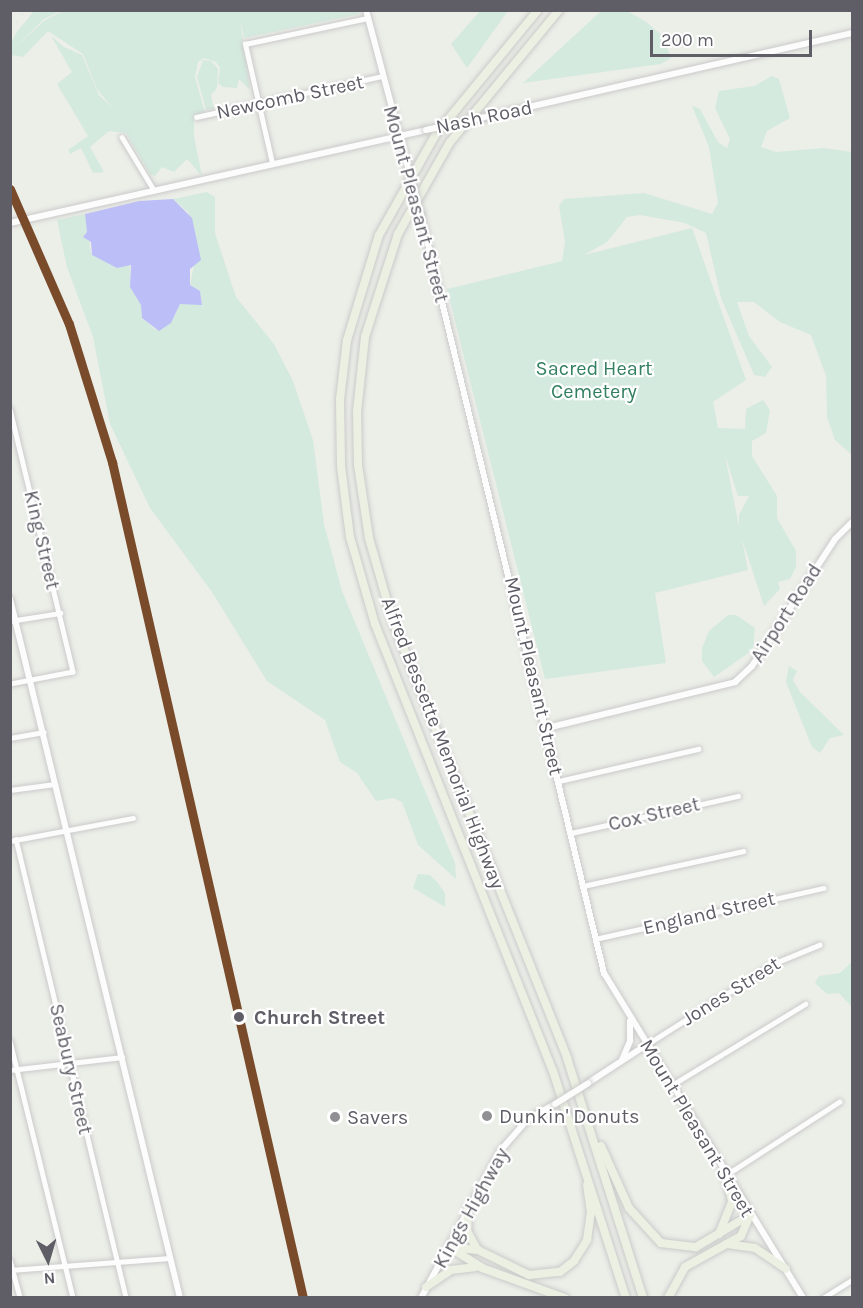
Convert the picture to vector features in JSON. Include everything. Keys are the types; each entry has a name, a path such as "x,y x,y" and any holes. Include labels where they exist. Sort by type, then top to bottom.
{"highway":[{"name":"Alfred Bessette Memorial Highway","path":"538,10 436,134 379,235 347,340 340,452 350,537 375,624 574,1132 626,1298"},
{"name":"Alfred Bessette Memorial Highway","path":"559,10 450,142 398,234 365,337 357,453 369,538 396,630 585,1111 643,1298"},
{"path":"585,1111 629,1208 647,1230 675,1247 711,1241 750,1215"},
{"path":"449,1247 478,1250 536,1276 560,1272 580,1254 589,1233 591,1204 574,1132"},
{"path":"711,1241 731,1209 726,1175"},
{"path":"468,1208 468,1234 478,1250"},
{"path":"668,1298 685,1267 744,1233 750,1215"},
{"path":"723,1245 756,1248 786,1269"},
{"path":"449,1247 482,1268 566,1298"},
{"path":"426,1287 451,1270 482,1268"}],"main road":[{"name":"Mount Pleasant Street","path":"366,10 421,215 547,728 595,939 607,979 803,1298"},
{"name":"Nash Road","path":"10,223 852,33"},
{"name":"Airport Road","path":"547,728 730,685 748,670 835,539 852,522"},
{"path":"10,599 13,620 31,680 180,1298"},
{"path":"622,1061 630,1041 630,1017"},
{"name":"Kings Highway","path":"421,1298 503,1147 528,1119 646,1045"}],"street":[{"path":"272,163 245,44 368,18"},
{"name":"Newcomb Street","path":"196,117 383,76"},
{"path":"122,137 154,190"},
{"name":"King Street","path":"10,409 73,672 31,680"},
{"path":"13,620 60,612"},
{"path":"10,684 31,680"},
{"path":"10,738 43,732"},
{"path":"559,781 698,750"},
{"path":"10,790 55,784"},
{"name":"Cox Street","path":"571,833 738,796"},
{"path":"13,840 133,818"},
{"name":"Seabury Street","path":"13,840 70,1063 126,1298"},
{"path":"583,886 743,851"},
{"name":"England Street","path":"595,939 824,888"},
{"name":"Jones Street","path":"646,1045 784,958 819,945"},
{"path":"671,1085 805,1004"},
{"path":"10,1041 73,1298"},
{"path":"10,1070 122,1057"},
{"path":"726,1175 839,1102"},
{"path":"12,1270 170,1258"},
{"path":"10,1260 20,1298"},
{"path":"823,1298 852,1280"}],"green space":[{"path":"359,10 359,14 244,38 240,19 250,90 239,79 237,88 223,87 218,83 220,68 216,62 204,58 198,62 195,77 205,113 194,115 194,136 202,176 187,159 174,172 162,167 155,176 150,174 126,133 109,131 90,147 104,172 93,173 81,148 70,154 68,150 88,136 57,84 72,72 51,36 64,47 82,55 99,95 112,108 97,89 83,54 48,31 23,57 11,55 10,45 16,33 34,11 61,11 44,19 12,50 45,20 63,11"},
{"path":"480,11 508,11 467,68 451,44"},
{"path":"601,11 627,11 645,21 663,36 671,58 661,64 523,83"},
{"path":"203,60 211,61 218,69 217,88 211,95 214,109 206,110 197,77"},
{"name":"Sacred Heart Cemetery","path":"772,76 779,79 790,118 767,131 761,147 776,152 824,148 852,152 852,455 835,440 827,417 826,376 811,335 780,322 754,302 737,302 749,336 772,367 765,377 754,375 721,298 706,233 685,223 640,215 627,217 607,242 584,255 692,228 746,380 713,402 718,428 745,429 746,409 763,400 770,410 766,433 752,441 752,456 777,496 777,518 796,551 796,567 790,579 778,582 780,589 764,606 742,539 748,570 655,593 666,663 545,679 447,289 562,261 565,242 559,206 564,199 644,193 712,214 718,203 709,147 692,106 700,109 718,142 727,148 730,139 715,108 719,91 754,86","holes":["725,455 738,496 749,496 739,515 739,527"]},
{"path":"207,192 215,197 215,233 236,297 274,344 293,381 313,440 324,524 342,591 455,863 456,879 418,845 402,802 393,798 376,801 357,773 340,762 325,720 267,681 212,592 150,508 110,424 93,337 67,267 57,220 85,214 91,253 130,264 130,280 142,305 142,318 156,330 173,319 180,304 202,303 200,291 190,285 197,250 194,231 188,212 173,199"},
{"path":"728,615 736,615 755,628 753,650 714,677 702,661 702,648 709,631"},
{"path":"789,666 797,671 793,680 800,692 844,735 830,738 820,753 812,747 786,682"},
{"path":"418,874 430,875 438,883 445,893 445,907 413,888"},
{"path":"852,962 852,1007 839,993 827,994 815,983 819,976 840,973"}],"water":[{"path":"173,199 192,218 201,260 190,269 190,285 200,291 202,305 180,304 171,323 159,331 142,318 141,305 130,287 131,265 117,268 92,255 91,242 83,237 87,232 85,214 139,201"}],"railway":[{"path":"10,30 25,10"}],"transit line":[{"path":"10,189 69,324 112,462 303,1298"}],"place":[{"name":"Church Street","path":"239,1017"},
{"name":"Dunkin' Donuts","path":"487,1116"},
{"name":"Savers","path":"335,1117"}]}
